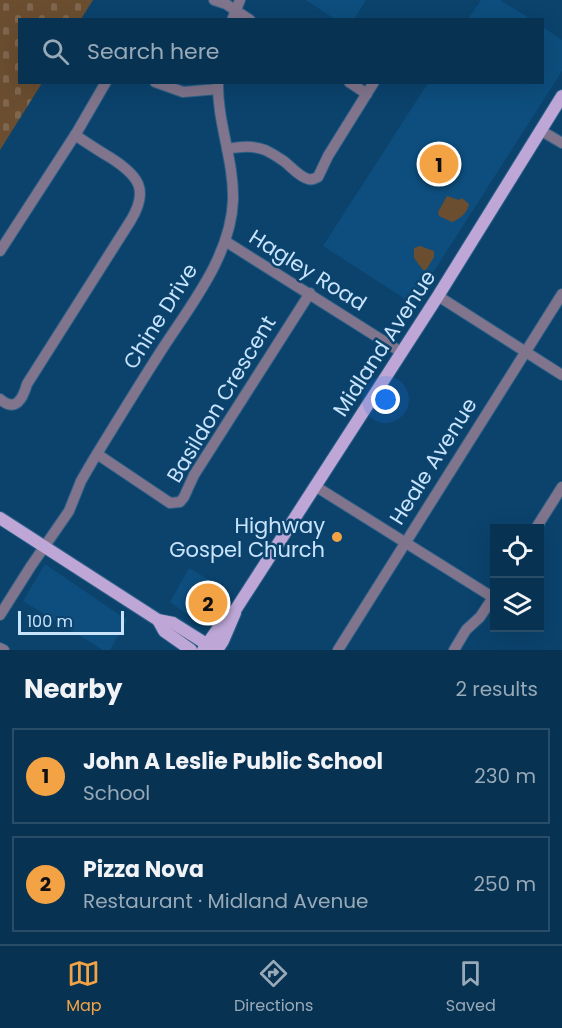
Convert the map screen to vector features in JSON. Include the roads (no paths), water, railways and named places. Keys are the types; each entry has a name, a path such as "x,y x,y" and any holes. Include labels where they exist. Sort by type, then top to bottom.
{"main road":[{"name":"Midland Avenue","path":"211,649 222,623 236,609 438,296 562,96"},
{"path":"0,518 158,620 173,623 211,649"},
{"path":"158,620 164,631 191,650"}],"street":[{"path":"214,0 236,10"},
{"path":"0,251 75,135 105,84"},
{"path":"161,84 183,92 218,86"},
{"path":"352,84 367,93"},
{"path":"227,149 248,147 260,149 286,163 308,179 318,177 328,156 373,84"},
{"name":"Chine Drive","path":"0,615 69,511 81,481 205,283 222,251 230,226 233,198 218,86"},
{"path":"540,130 562,143"},
{"path":"0,399 11,406 20,400 27,384 139,204 140,186 131,173 75,135"},
{"name":"Hagley Road","path":"225,241 401,352"},
{"name":"Basildon Crescent","path":"97,454 170,503 180,502 194,475 309,293"},
{"name":"Heale Avenue","path":"338,650 562,294"},
{"path":"438,296 562,375"},
{"path":"315,486 490,595"},
{"path":"539,524 562,487"},
{"path":"454,650 466,630 480,617 490,603"}],"place":[{"name":"John A Leslie Public School","path":"439,164"},
{"name":"Highway Gospel Church","path":"337,537"},
{"name":"Pizza Nova","path":"208,603"}]}
